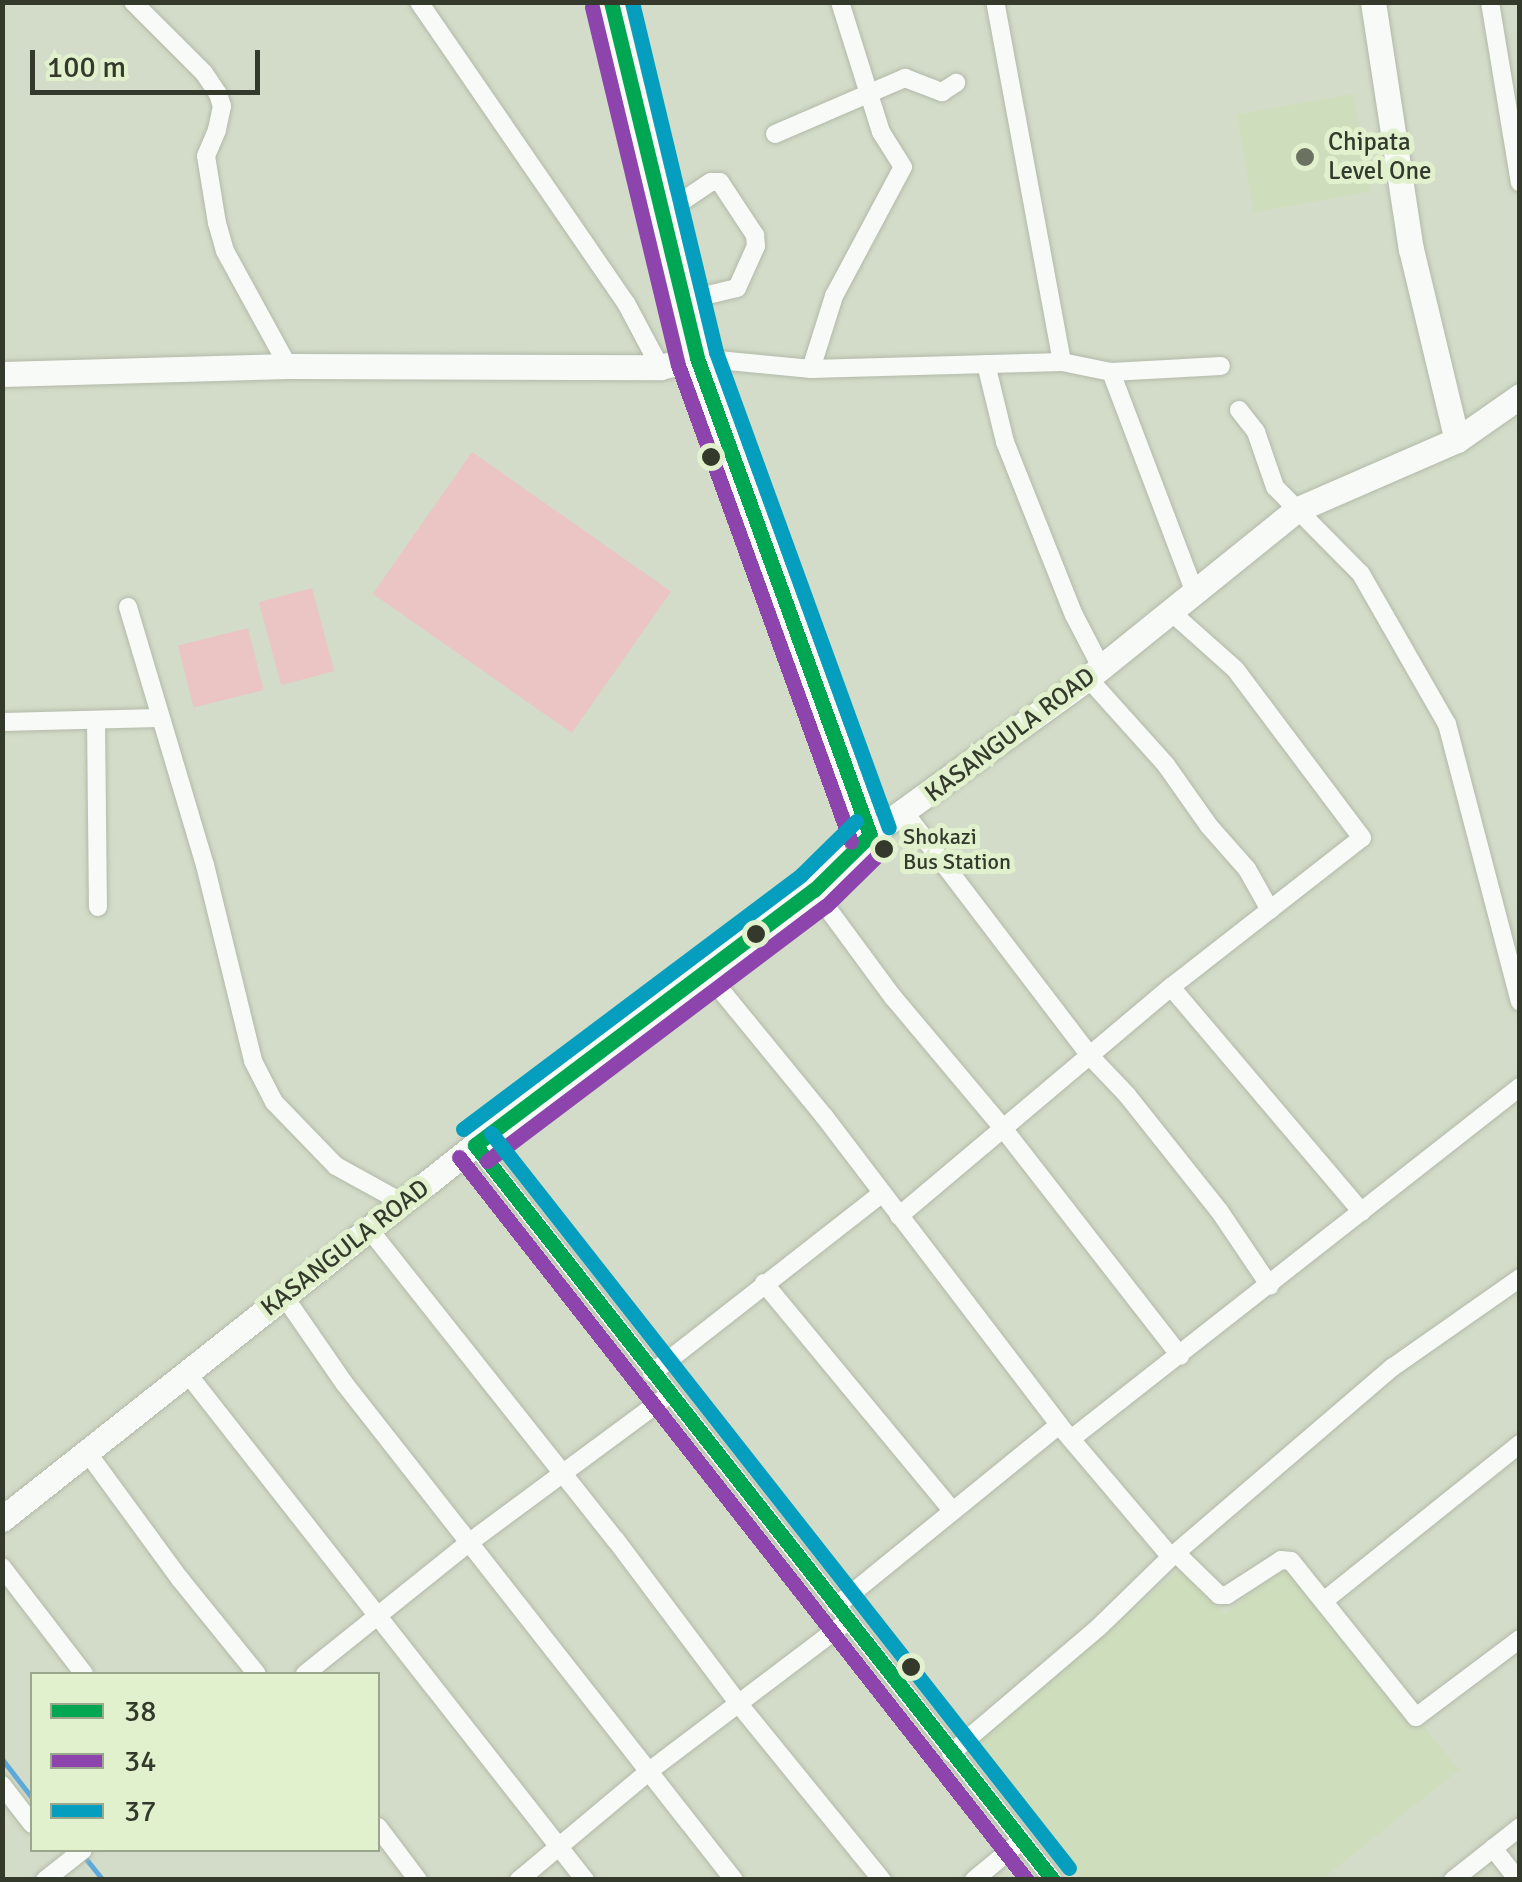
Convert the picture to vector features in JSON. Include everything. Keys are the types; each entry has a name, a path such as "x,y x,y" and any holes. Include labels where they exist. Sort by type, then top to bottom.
{"street":[{"path":"133,2 204,73 218,94 222,106 218,130 206,156 217,224 224,251 288,366"},
{"path":"418,2 626,302 660,367"},
{"path":"611,2 698,358 870,835"},
{"path":"812,369 834,296 904,167 882,132 840,2"},
{"path":"995,2 1062,362"},
{"path":"1373,2 1411,249 1457,440"},
{"path":"1490,2 1520,182"},
{"path":"775,134 905,78 942,92 956,84"},
{"path":"658,202 687,198 710,182 720,182 755,235 756,246 737,288 683,302"},
{"path":"2,374 288,366 660,367 698,358 812,369 1062,362 1111,372 1220,366"},
{"path":"986,364 1005,442 1094,672 1209,826 1247,869 1270,910"},
{"path":"1111,372 1194,591"},
{"name":"KASANGULA ROAD","path":"2,1519 475,1145 814,890 870,835 1094,672 1296,510 1457,440 1520,396"},
{"path":"1239,410 1256,432 1275,488 1296,510 1310,518 1361,574 1447,724 1520,1002"},
{"path":"128,607 205,865 253,1062 274,1102 336,1166 403,1203"},
{"path":"900,1216 1172,987 1362,838 1235,670 1170,611"},
{"path":"2,722 159,718"},
{"path":"96,720 98,907"},
{"path":"905,813 1090,1056 1127,1094 1220,1212 1270,1286"},
{"path":"814,890 893,997 1002,1127 1180,1356"},
{"path":"706,972 1065,1432 1174,1555 1219,1595 1228,1595 1280,1560 1291,1561 1416,1717 1520,1640"},
{"path":"1172,987 1362,1212"},
{"path":"519,1880 738,1703 952,1510 1180,1356 1520,1087"},
{"path":"475,1145 1053,1880"},
{"path":"652,1373 882,1193"},
{"path":"369,1229 564,1474 738,1703 882,1880"},
{"path":"951,1753 1394,1367 1520,1278"},
{"path":"764,1284 952,1510"},
{"path":"284,1296 333,1368 734,1880"},
{"path":"187,1373 585,1880"},
{"path":"307,1672 470,1542 670,1395"},
{"path":"1326,1600 1520,1444"},
{"path":"88,1452 180,1580 254,1672"},
{"path":"2,1567 82,1672"},
{"path":"2,1784 30,1821"},
{"path":"1453,1880 1520,1827"},
{"path":"380,1830 418,1880"},
{"path":"974,1880 1022,1840"},
{"path":"1494,1848 1518,1880"},
{"path":"54,1852 64,1865"},
{"path":"45,1880 80,1852"}],"shaded area":[{"name":"Chipata Level One","path":"1353,94 1370,191 1254,212 1237,114"},
{"path":"472,452 671,591 572,733 373,594"},
{"path":"312,588 334,671 281,685 259,602"},
{"path":"248,628 263,690 194,708 178,645"},
{"path":"1290,1561 1459,1770 1322,1879 1080,1879 971,1744 1183,1567 1225,1614"}],"waterway":[{"path":"2,1759 30,1795"},
{"path":"86,1859 103,1880"}],"transit line":[{"name":"38","path":"611,2 697,358 870,835"},
{"name":"37","path":"632,2 716,352 889,828"},
{"name":"34","path":"592,7 678,365 851,842"},
{"name":"37","path":"463,1129 801,875 856,821"},
{"name":"38","path":"475,1145 814,890 870,835"},
{"name":"34","path":"487,1161 826,906 884,849"},
{"name":"37","path":"491,1133 1069,1868"},
{"name":"38","path":"475,1145 1053,1880"},
{"name":"34","path":"459,1157 1027,1880"}],"place":[{"name":"Chipata Level One","path":"1305,157"},
{"name":"Shokazi Bus Station","path":"884,849"}]}
